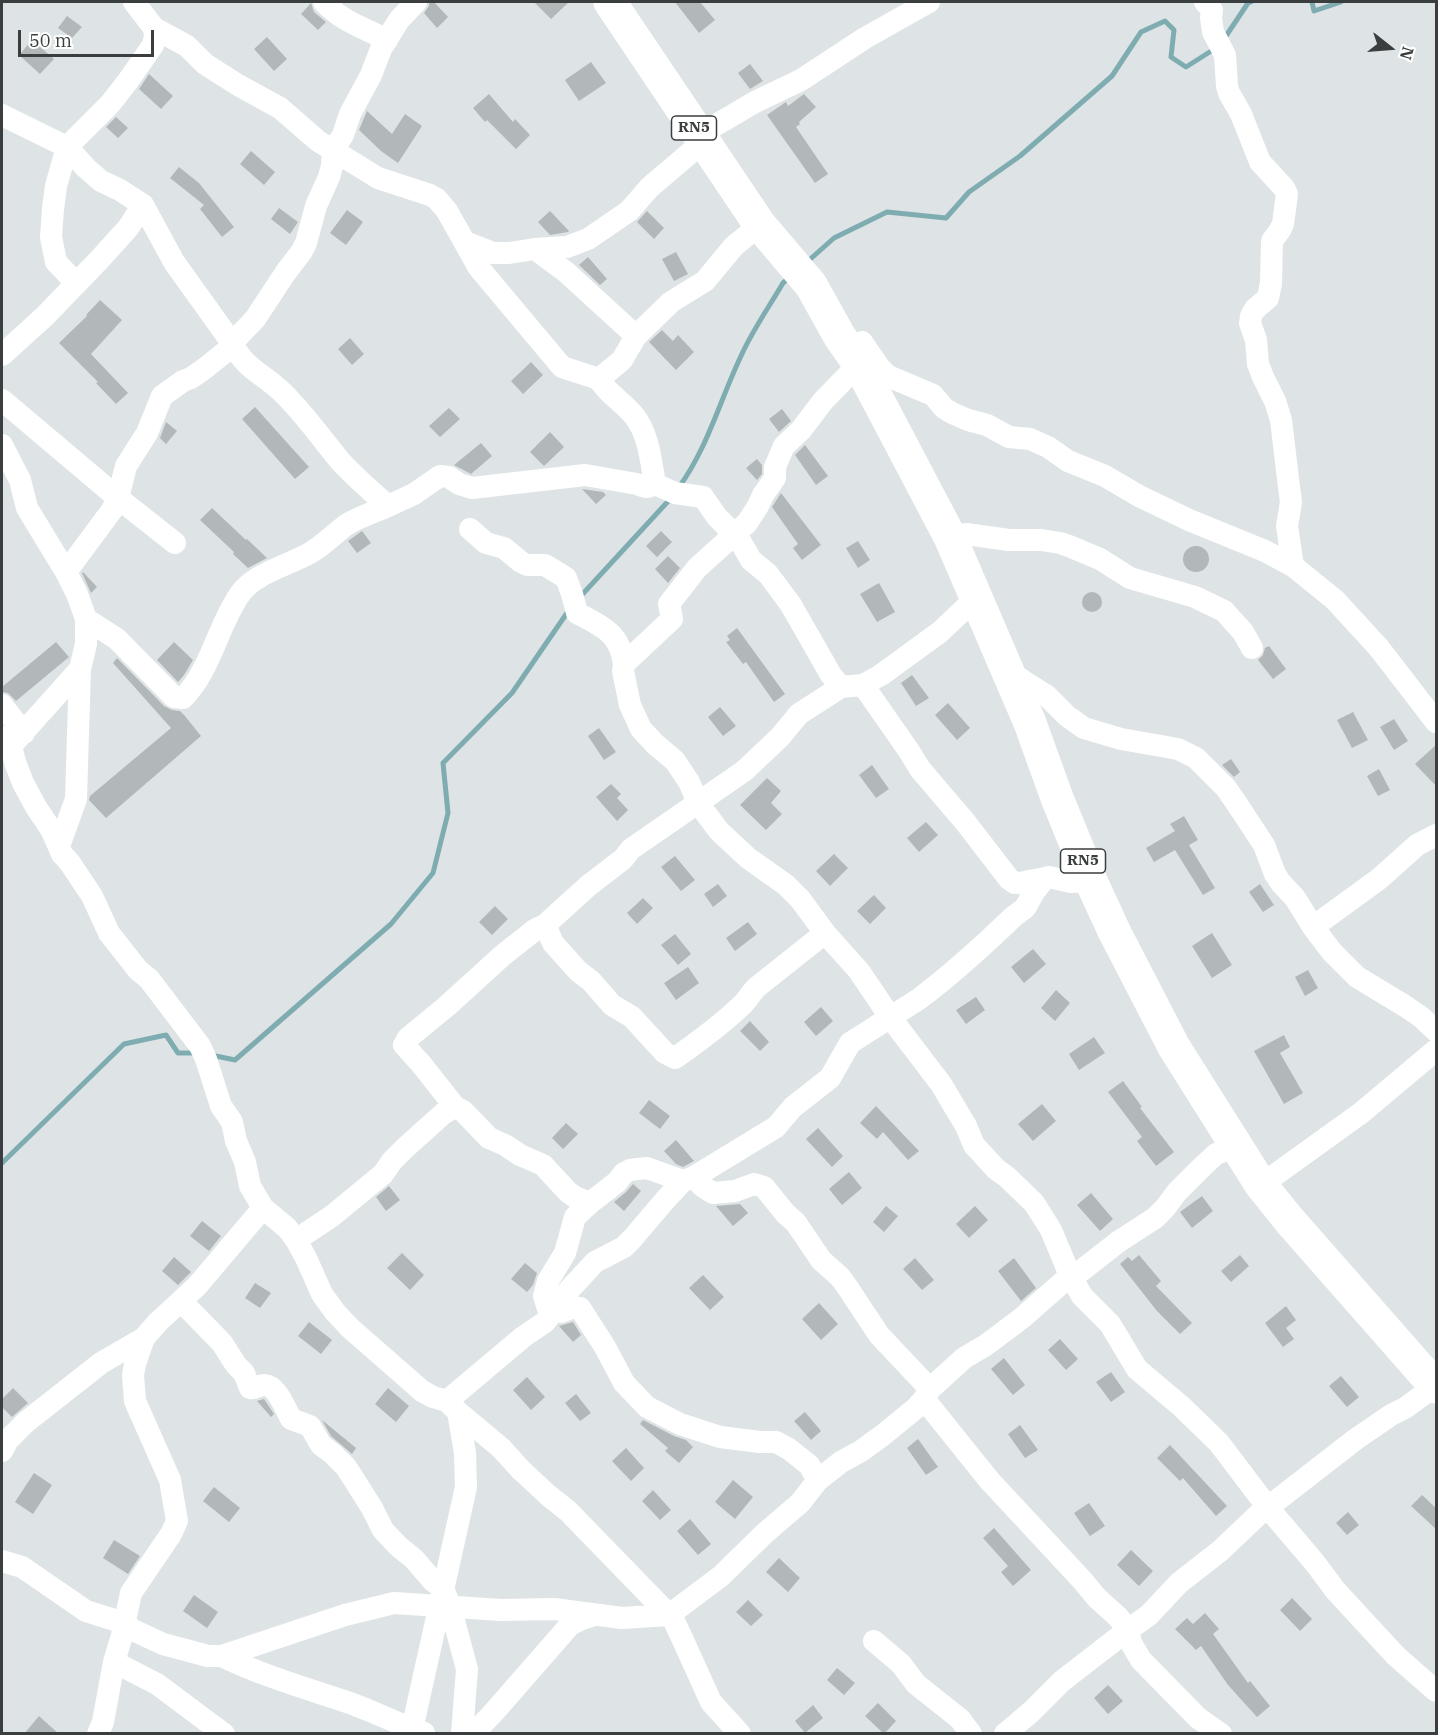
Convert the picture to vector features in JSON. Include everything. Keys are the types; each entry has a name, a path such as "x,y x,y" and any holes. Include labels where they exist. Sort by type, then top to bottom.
{"highway":[{"name":"RN5","path":"610,2 760,225 811,285 840,337 859,364 950,537 1030,723 1057,798 1091,881 1174,1047 1261,1185 1290,1221 1433,1375"}],"street":[{"path":"134,2 154,28 188,46 205,64 238,86 280,108 312,137 378,178 437,199 447,211 479,268 562,367 599,379 605,389 635,417 648,445 655,484"},
{"path":"324,2 345,21 363,27 387,40"},
{"path":"66,572 105,523 118,498 126,466 147,433 162,396 204,369 229,349 255,319 302,251 332,166 333,150 343,135 350,114 371,75 381,49 399,20 416,2"},
{"path":"465,242 493,253 509,253 567,247 588,239 629,211 650,187 701,138 755,102 801,80 865,38 929,2"},
{"path":"1205,2 1212,10 1210,18 1213,32 1225,55 1229,93 1241,114 1260,162 1287,191 1283,224 1271,246 1271,283 1268,298 1256,309 1251,316 1250,323 1256,340 1258,364 1275,400 1281,420 1291,494 1287,526 1293,566"},
{"path":"76,283 56,262 51,237 56,186 68,147 110,104 128,81 153,45 154,28"},
{"path":"2,115 68,147 101,181 143,205 185,279 238,354 256,373 281,391 349,470 388,506"},
{"path":"2,356 45,316 128,228 143,205"},
{"path":"599,379 622,360 636,336 671,302 705,281 734,246 760,225"},
{"path":"535,249 566,272 636,336"},
{"path":"840,337 859,340 888,376 933,395 944,408 952,413 987,425 1009,437 1030,439 1048,447 1068,461 1105,476 1139,496 1189,520 1265,551 1293,566 1335,600 1379,648 1437,722"},
{"path":"624,664 672,619 669,608 672,601 697,568 735,535 753,515 762,495 773,482 775,467 784,446 859,364"},
{"path":"2,400 175,543"},
{"path":"27,422 15,441 2,448 20,480 27,508 66,572 86,619 86,644 80,669 76,799 60,846"},
{"path":"86,619 117,639 174,696 183,699 203,672 218,636 241,592 255,580 309,554 329,541 348,524 414,494 440,476 449,477 459,484 472,488 585,474 648,488 655,484"},
{"path":"655,484 675,494 703,497 717,517 739,539 751,560 768,574 791,605 831,675 852,686 909,751 920,769 1009,879 1015,883 1049,877 1071,882 1091,881"},
{"path":"470,529 486,543 504,548 521,562 527,565 544,566 566,578 577,613 603,626 611,633 623,652 623,671 630,705 645,734 682,770 698,803 710,821 742,853 786,885 800,899 825,933 859,971 890,1017 941,1084 966,1126 974,1145 996,1169 1028,1197 1042,1215 1082,1296 1110,1324 1137,1370 1182,1407 1219,1443 1327,1581 1396,1656 1437,1691"},
{"path":"950,537 966,534 1009,540 1041,540 1069,546 1100,559 1130,578 1195,597 1224,611 1243,632 1252,648"},
{"path":"590,1203 568,1192 543,1165 489,1138 455,1107 404,1043 503,955 536,928 545,926 588,886 624,859 631,849 744,771 780,737 799,714 895,665 940,632 977,597"},
{"path":"12,738 80,669"},
{"path":"1008,672 1047,696 1067,716 1084,728 1121,739 1178,749 1196,758 1211,772 1237,804 1264,845 1275,874 1295,898 1332,952 1357,977 1405,1006 1437,1031"},
{"path":"2,705 12,738 15,762 23,783 60,846 62,854 92,896 109,933 138,970 149,979 200,1046 221,1106 232,1122 250,1186 263,1208 296,1240 322,1294 350,1328 422,1391 452,1407 501,1448 521,1470 568,1511 669,1615 674,1621 711,1702 740,1734"},
{"path":"1313,927 1379,879 1417,845 1437,835"},
{"path":"452,1407 523,1337 545,1322 569,1290 595,1262 618,1251 632,1239 666,1199 688,1179 776,1127 793,1107 830,1078 849,1043 930,991 975,953 1013,916 1020,913 1045,878"},
{"path":"545,926 553,943 578,971 591,981 612,1005 632,1017 665,1053 675,1058 699,1042 743,1004 757,987 825,933"},
{"path":"1261,1185 1361,1113 1437,1050"},
{"path":"296,1240 332,1216 383,1174 405,1148 444,1113 455,1107"},
{"path":"86,1611 103,1631 122,1640 163,1644 208,1656 222,1656 345,1615 394,1603 444,1600 513,1610 554,1609 622,1618 669,1615 721,1576 800,1503 818,1480 841,1462 878,1439 964,1358 986,1345 1022,1318 1064,1281 1072,1278 1160,1213 1174,1198 1177,1191 1216,1154 1237,1146"},
{"path":"552,1312 544,1296 548,1281 565,1253 575,1217 617,1182 624,1173 647,1168 688,1179 712,1192 735,1191 754,1184 764,1187 785,1214 796,1223 821,1260 840,1277 879,1335 927,1394 988,1480 1097,1598 1118,1617 1128,1630 1131,1644 1141,1660 1198,1718 1221,1734"},
{"path":"2,1451 8,1440 26,1422 101,1363 144,1338 197,1286 263,1208"},
{"path":"181,1301 222,1343 244,1373 250,1388 268,1386 284,1402 291,1419 313,1429 321,1445 346,1467 383,1530 420,1565 433,1581 444,1600 467,1669 462,1734"},
{"path":"552,1312 561,1312 573,1307 580,1308 605,1347 624,1383 647,1407 667,1419 720,1437 776,1442 809,1465 818,1480"},
{"path":"98,1734 103,1722 131,1593 171,1534 177,1521 170,1480 135,1401 133,1375 144,1338"},
{"path":"1005,1734 1062,1681 1149,1615 1179,1583 1202,1566 1242,1529 1356,1440 1405,1408 1433,1375"},
{"path":"222,1656 273,1679 350,1703 416,1732 444,1600 454,1533 466,1487 465,1453 452,1407"},
{"path":"2,1561 26,1570 86,1611 122,1640 157,1684 224,1734"},
{"path":"473,1734 570,1625 594,1615"},
{"path":"874,1641 901,1664 916,1684 960,1719 971,1734"}],"building":[{"path":"429,2 434,2 448,17 437,28 424,13"},
{"path":"534,2 569,2 551,19"},
{"path":"675,2 700,2 715,20 699,33"},
{"path":"311,3 314,12 326,22 318,30 301,14"},
{"path":"67,16 82,27 72,38 58,28"},
{"path":"267,37 287,59 274,71 254,49"},
{"path":"32,40 54,59 40,74 19,55"},
{"path":"591,62 606,83 579,101 565,80"},
{"path":"750,64 763,81 750,89 738,73"},
{"path":"149,74 173,96 161,109 139,89"},
{"path":"489,94 513,122 515,119 530,135 516,149 487,120 485,122 473,108"},
{"path":"804,94 816,107 796,127 828,174 815,183 767,115 786,102 788,106"},
{"path":"367,111 392,134 405,114 422,126 398,163 381,151 359,130"},
{"path":"116,117 128,128 118,138 106,127"},
{"path":"251,151 275,172 264,185 240,164"},
{"path":"179,167 199,183 234,227 222,237 200,209 204,205 170,178"},
{"path":"279,208 298,222 290,234 271,219"},
{"path":"347,210 363,222 346,245 330,233"},
{"path":"550,211 568,232 550,235 538,222"},
{"path":"647,211 664,228 654,239 637,222"},
{"path":"676,252 688,274 674,281 662,259"},
{"path":"588,257 607,279 600,285 579,265"},
{"path":"100,300 122,320 91,354 128,393 116,404 96,383 98,382 59,343"},
{"path":"662,330 673,341 678,335 694,352 676,370 649,342"},
{"path":"350,338 364,354 352,365 338,349"},
{"path":"531,362 543,375 523,394 511,381"},
{"path":"255,407 309,467 295,479 242,419"},
{"path":"449,408 460,419 440,437 429,426"},
{"path":"782,409 791,421 779,432 769,419"},
{"path":"166,422 177,431 166,444 160,438"},
{"path":"550,432 564,447 544,466 530,452"},
{"path":"481,443 492,456 471,474 454,465"},
{"path":"805,445 828,476 816,485 795,455"},
{"path":"757,459 762,465 762,474 757,480 746,468"},
{"path":"582,489 603,492 606,495 596,504"},
{"path":"781,493 821,545 802,560 793,548 798,544 772,507"},
{"path":"212,508 267,558 248,568 200,520"},
{"path":"362,531 371,543 357,553 348,541"},
{"path":"661,531 672,542 657,557 646,546"},
{"path":"858,541 870,560 858,568 846,548"},
{"path":"1196,546 1205,550 1209,559 1205,568 1196,572 1187,568 1183,559 1187,550"},
{"path":"668,556 680,568 668,583 655,569"},
{"path":"82,573 97,587 91,593"},
{"path":"879,583 895,612 877,622 860,594"},
{"path":"1088,592 1096,592 1102,598 1102,606 1096,612 1088,612 1082,606 1082,598"},
{"path":"737,628 785,694 774,702 746,662 743,664 726,642 730,640 727,636"},
{"path":"56,642 69,657 16,701 8,693 2,692 2,687"},
{"path":"174,642 193,660 178,682 157,660"},
{"path":"1269,646 1286,669 1273,679 1258,660 1265,648"},
{"path":"117,658 164,706 180,711 201,736 106,818 89,800 90,796 171,728 113,663"},
{"path":"912,675 929,698 916,706 901,683"},
{"path":"948,703 970,728 957,740 935,715"},
{"path":"720,707 736,726 723,736 708,717"},
{"path":"1353,712 1368,740 1352,748 1337,720"},
{"path":"1394,719 1408,741 1394,750 1380,727"},
{"path":"599,728 616,752 604,760 588,736"},
{"path":"1437,744 1437,787 1415,764"},
{"path":"1231,759 1240,772 1234,777 1222,765"},
{"path":"872,765 889,789 876,798 859,775"},
{"path":"1379,769 1390,790 1378,796 1367,776"},
{"path":"767,778 781,791 771,803 782,814 766,830 740,805"},
{"path":"611,784 621,794 617,798 628,810 617,821 596,797"},
{"path":"1184,816 1198,840 1189,845 1215,888 1203,895 1175,850 1154,862 1146,848 1175,831 1170,824"},
{"path":"926,822 938,835 919,852 907,838"},
{"path":"834,854 848,868 830,886 816,871"},
{"path":"675,856 695,880 681,891 661,867"},
{"path":"718,884 727,896 713,907 704,894"},
{"path":"1260,884 1274,905 1263,912 1249,892"},
{"path":"874,895 886,908 870,924 857,911"},
{"path":"643,898 653,908 637,924 627,913"},
{"path":"495,906 508,919 492,935 479,922"},
{"path":"748,922 757,934 735,951 726,938"},
{"path":"1212,933 1232,965 1212,978 1192,946"},
{"path":"675,934 691,954 678,965 661,945"},
{"path":"1033,949 1046,964 1024,983 1011,967"},
{"path":"688,967 699,983 676,1000 664,983"},
{"path":"1308,970 1318,988 1305,996 1295,977"},
{"path":"1056,990 1070,1003 1055,1021 1041,1008"},
{"path":"976,997 985,1010 966,1024 956,1010"},
{"path":"821,1007 833,1021 816,1036 804,1022"},
{"path":"750,1021 769,1042 760,1051 740,1031"},
{"path":"1284,1035 1290,1047 1280,1053 1303,1093 1284,1104 1254,1051"},
{"path":"1094,1037 1105,1053 1079,1070 1069,1054"},
{"path":"1123,1081 1142,1107 1140,1108 1174,1152 1156,1166 1137,1141 1142,1137 1108,1092"},
{"path":"649,1100 670,1116 660,1129 639,1113"},
{"path":"1042,1104 1056,1121 1033,1141 1018,1124"},
{"path":"876,1106 919,1151 908,1160 883,1132 877,1139 860,1123"},
{"path":"566,1123 578,1134 563,1149 552,1138"},
{"path":"818,1128 843,1156 832,1167 806,1139"},
{"path":"676,1140 694,1161 683,1167 676,1164 664,1151"},
{"path":"849,1172 862,1188 842,1205 829,1189"},
{"path":"633,1184 641,1191 624,1211 614,1202"},
{"path":"389,1186 400,1200 386,1211 376,1197"},
{"path":"1091,1193 1113,1219 1100,1231 1077,1205"},
{"path":"1202,1196 1213,1211 1192,1228 1180,1212"},
{"path":"740,1204 748,1213 733,1226 716,1206"},
{"path":"886,1206 898,1216 884,1232 873,1222"},
{"path":"975,1206 988,1220 969,1238 956,1224"},
{"path":"202,1221 221,1236 209,1251 190,1236"},
{"path":"402,1253 424,1275 410,1290 387,1268"},
{"path":"1139,1255 1161,1281 1156,1286 1192,1323 1180,1334 1157,1311 1120,1264 1128,1257 1132,1261"},
{"path":"1240,1255 1249,1266 1231,1282 1221,1271"},
{"path":"174,1257 191,1272 178,1285 162,1271"},
{"path":"915,1258 934,1280 922,1290 903,1269"},
{"path":"1014,1258 1036,1288 1021,1301 998,1271"},
{"path":"525,1263 537,1273 533,1285 527,1292 511,1279"},
{"path":"703,1275 724,1297 710,1310 689,1288"},
{"path":"255,1283 271,1293 260,1308 245,1298"},
{"path":"819,1303 838,1324 821,1340 802,1319"},
{"path":"1286,1306 1296,1320 1286,1328 1294,1339 1283,1347 1265,1323"},
{"path":"309,1322 332,1340 321,1354 298,1336"},
{"path":"573,1322 581,1335 573,1342 559,1326"},
{"path":"1060,1339 1078,1359 1066,1370 1048,1350"},
{"path":"1004,1358 1025,1385 1013,1395 991,1369"},
{"path":"1111,1372 1125,1392 1111,1402 1096,1382"},
{"path":"1341,1376 1359,1397 1347,1407 1329,1386"},
{"path":"527,1377 545,1397 531,1410 513,1390"},
{"path":"13,1388 28,1403 12,1417 2,1407 2,1399"},
{"path":"388,1388 409,1406 396,1422 375,1404"},
{"path":"576,1394 591,1413 580,1421 565,1403"},
{"path":"264,1399 274,1414 271,1417 257,1401"},
{"path":"805,1412 821,1431 811,1440 794,1421"},
{"path":"322,1420 356,1448 352,1454 331,1436"},
{"path":"643,1420 686,1440 693,1447 679,1463 665,1451 668,1448 640,1424"},
{"path":"1020,1425 1038,1450 1025,1458 1008,1434"},
{"path":"918,1439 938,1467 926,1475 907,1448"},
{"path":"1170,1445 1227,1506 1216,1516 1183,1478 1180,1481 1157,1458"},
{"path":"626,1448 644,1468 631,1481 612,1461"},
{"path":"34,1473 52,1485 33,1514 15,1502"},
{"path":"733,1480 753,1497 735,1519 715,1502"},
{"path":"214,1487 240,1508 229,1522 203,1501"},
{"path":"653,1490 671,1510 660,1520 642,1501"},
{"path":"1422,1495 1437,1509 1437,1530 1411,1506"},
{"path":"1089,1503 1105,1526 1090,1536 1074,1513"},
{"path":"1348,1512 1359,1525 1347,1535 1336,1523"},
{"path":"690,1519 711,1544 698,1555 677,1531"},
{"path":"994,1528 1031,1570 1013,1586 1001,1572 1008,1566 983,1538"},
{"path":"114,1540 140,1556 128,1574 103,1558"},
{"path":"1131,1550 1153,1571 1139,1586 1117,1565"},
{"path":"779,1558 800,1578 788,1592 766,1572"},
{"path":"194,1595 218,1612 207,1628 183,1611"},
{"path":"1292,1598 1312,1619 1300,1631 1280,1610"},
{"path":"748,1600 763,1615 751,1626 736,1612"},
{"path":"1205,1613 1219,1629 1213,1634 1248,1683 1250,1681 1270,1706 1257,1717 1228,1685 1201,1646 1196,1650 1175,1629 1187,1618 1193,1624"},
{"path":"837,1668 855,1683 844,1695 827,1680"},
{"path":"1108,1685 1123,1701 1108,1714 1094,1698"},
{"path":"878,1703 896,1721 884,1734 865,1716"},
{"path":"813,1705 823,1718 805,1733 795,1721"},
{"path":"39,1716 59,1734 24,1734"}],"waterway":[{"path":"1224,39 1248,3 1251,2"},
{"path":"1312,2 1314,11 1341,2"},
{"path":"807,262 834,238 887,212 946,218 969,192 1020,156 1112,76 1141,32 1165,21 1174,30 1171,57 1186,67 1216,48"},
{"path":"679,487 706,440 750,337 783,283 791,276"},
{"path":"579,598 672,497"},
{"path":"211,1055 235,1060 391,924 433,873 448,813 443,763 512,693 569,610"},
{"path":"2,1163 124,1044 166,1035 178,1053 196,1053"}]}
